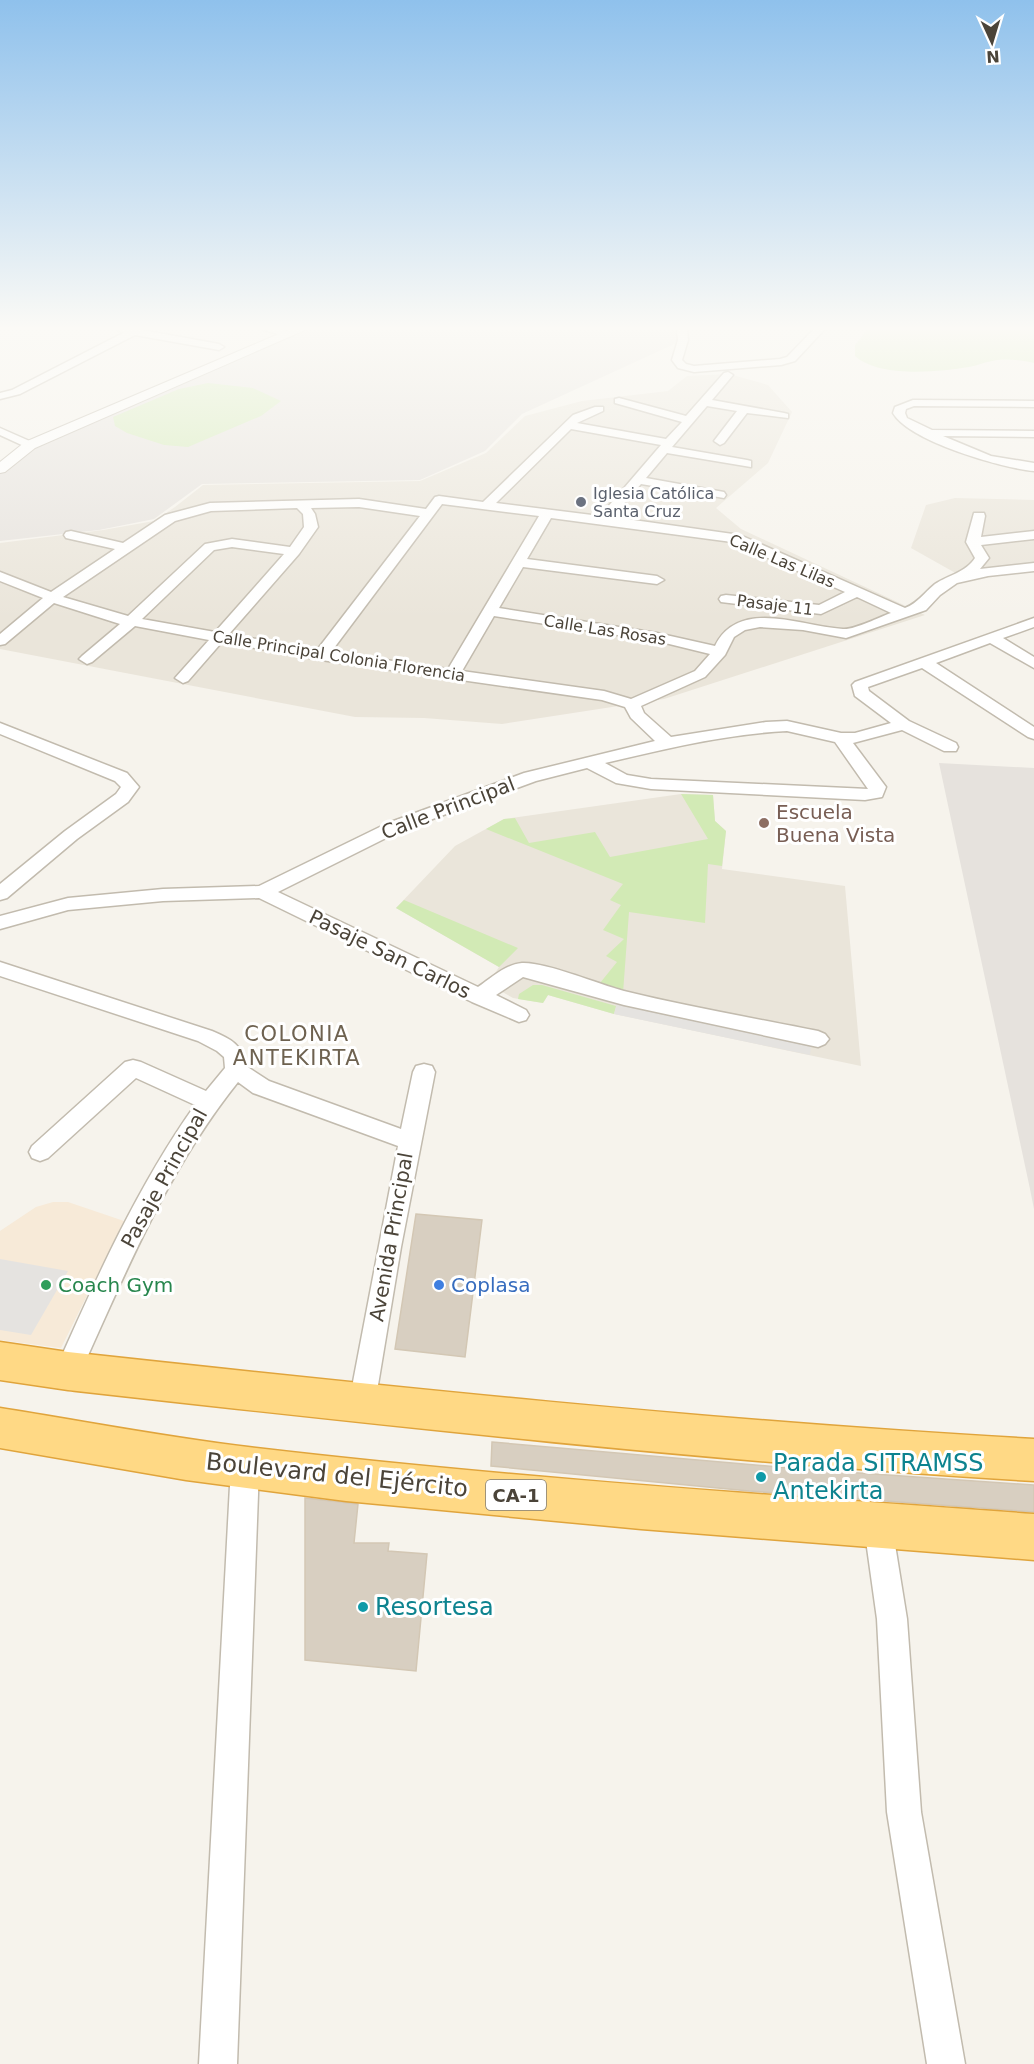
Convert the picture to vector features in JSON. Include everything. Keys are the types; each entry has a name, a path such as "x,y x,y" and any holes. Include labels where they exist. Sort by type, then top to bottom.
{"highway":[{"path":"0,1361 68,1371 483,1417 822,1446 1034,1460"},
{"name":"Boulevard del Ejército","path":"0,1428 245,1467 706,1513 1034,1537"}],"street":[{"path":"0,469 30,445 74,426"},
{"path":"486,506 568,426"},
{"path":"575,426 747,464"},
{"path":"603,520 684,426"},
{"path":"720,441 731,426"},
{"path":"916,426 988,459 1006,465 1034,467"},
{"path":"0,431 30,445"},
{"path":"927,432 1034,434"},
{"path":"638,480 720,495"},
{"name":"Calle Las Lilas","path":"429,513 439,500 735,538 906,614"},
{"path":"0,641 53,597 170,518 194,510 226,506 359,503 429,513 321,655"},
{"path":"183,678 294,551 311,526 309,514 301,504"},
{"path":"452,675 547,513"},
{"path":"965,577 966,572 979,564 982,558 973,542 979,516"},
{"path":"71,535 126,548"},
{"path":"973,542 1034,535"},
{"path":"87,659 215,545 232,543 294,551"},
{"path":"518,562 657,580"},
{"path":"667,743 637,715 633,704 700,674 720,652 728,635 741,626 760,624 803,626 846,634 921,607 928,597 945,583 965,577 1034,567"},
{"name":"Calle Principal Colonia Florencia","path":"0,576 75,606 132,621 321,655 604,696 633,704"},
{"name":"Pasaje 11","path":"726,599 821,610 856,592"},
{"name":"Calle Las Rosas","path":"490,611 657,638 720,652"},
{"path":"950,747 903,724 861,693 860,686 1034,622"},
{"path":"992,638 1034,663"},
{"path":"924,662 1034,734"},
{"name":"Calle Principal","path":"0,923 18,916 68,904 163,895 262,892 394,827 530,777 667,743 766,727 787,726 841,738 856,738 903,724"},
{"path":"0,728 121,777 130,786 123,798 71,836 0,894"},
{"path":"589,762 622,779 651,784 876,794 877,786 841,738"},
{"name":"Pasaje San Carlos","path":"262,892 519,1015"},
{"path":"0,969 205,1036 224,1045 234,1053 236,1070 261,1087 409,1141"},
{"path":"479,997 509,975 522,970 540,973 624,998 818,1040"},
{"path":"40,1152 133,1068 208,1101"},
{"name":"Pasaje Principal","path":"68,1371 131,1235 174,1151 208,1101 236,1070"},
{"name":"Avenida Principal","path":"362,1403 409,1141 424,1072"},
{"path":"218,2064 245,1467"},
{"path":"878,1526 892,1619 904,1812 946,2064"}],"shaded area":[{"path":"74,426 510,426 485,451 420,480 202,484 154,519 99,530 0,541 0,469 30,445"},
{"path":"514,426 785,426 768,463 716,508 741,529 925,615 664,699 502,724 424,718 355,717 0,649 0,543 154,521 203,485 420,481 486,453"},
{"path":"955,498 1034,500 1034,565 959,575 911,548 926,505"},
{"path":"939,763 1034,768 1034,1209 1030,1189"},
{"path":"681,794 713,795 715,821 726,831 722,869 845,886 861,1066 614,1014 548,995 543,1003 513,998 488,984 499,967 396,908 455,846 504,819"},
{"path":"619,997 812,1038 810,1055 614,1014"},
{"name":"Coach Gym","path":"53,1202 68,1202 124,1221 61,1348 0,1340 0,1231 36,1207"},
{"path":"0,1259 68,1271 31,1335 0,1330"}],"green space":[{"path":"116,426 237,426 188,447 164,445 127,433"},
{"path":"681,794 713,795 715,821 726,831 722,866 708,864 705,923 629,912 623,993 600,983 617,962 606,956 624,939 603,930 621,905 610,900 623,884 486,829 504,819 515,818 529,843 595,832 610,857 708,839"},
{"path":"404,900 518,948 499,967 396,908"},
{"path":"533,985 542,985 616,1006 614,1014 548,995 543,1003 518,999 519,994"}],"building":[{"name":"Coplasa","path":"416,1214 482,1220 465,1357 395,1349"},
{"name":"Parada SITRAMSS Antekirta","path":"492,1442 801,1469 1034,1485 1034,1512 749,1491 491,1466"},
{"name":"Resortesa","path":"305,1498 358,1504 354,1543 389,1543 388,1551 427,1554 416,1671 305,1660"}],"place":[{"name":"Iglesia Católica Santa Cruz","path":"581,502"},
{"name":"Escuela Buena Vista","path":"764,823"},
{"name":"Coach Gym","path":"46,1285"},
{"name":"Coplasa","path":"439,1285"},
{"name":"Parada SITRAMSS Antekirta","path":"761,1477"},
{"name":"Resortesa","path":"363,1607"}],"district":[{"name":"COLONIA ANTEKIRTA","path":"297,1046"}]}
